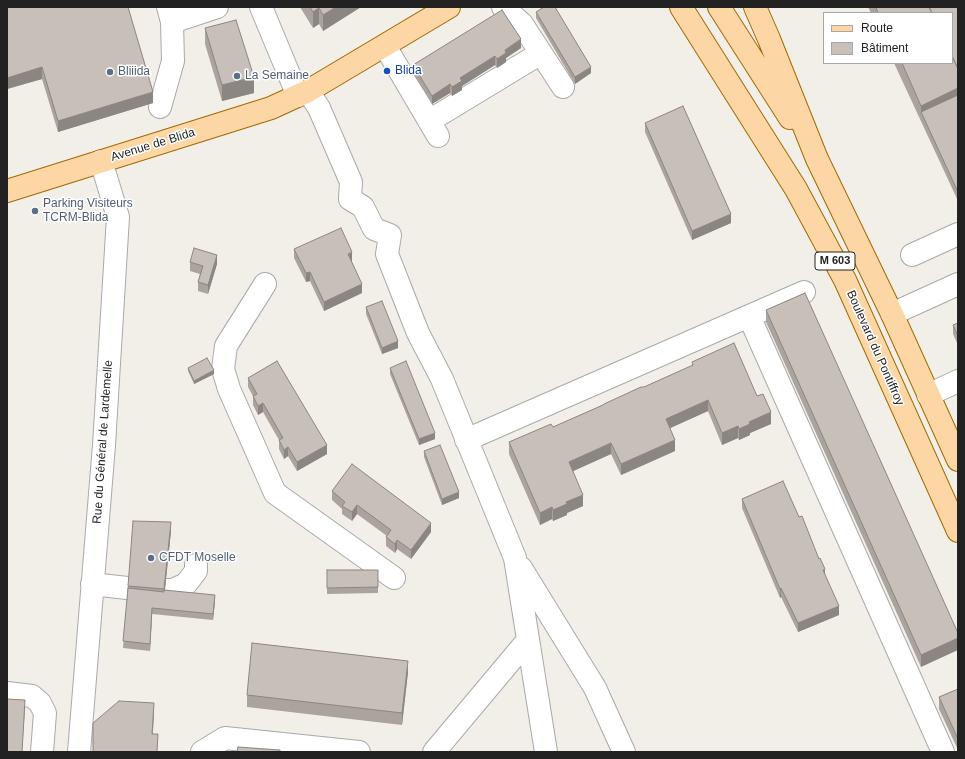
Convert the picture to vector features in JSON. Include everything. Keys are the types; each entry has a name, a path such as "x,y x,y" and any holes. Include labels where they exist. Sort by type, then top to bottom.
{"main road":[{"name":"Avenue de Blida","path":"8,189 271,108 303,94 449,7"},
{"name":"Boulevard du Pontiffroy","path":"681,7 796,189 845,280 958,531"},
{"name":"M 603","path":"719,7 817,159"},
{"name":"M 603","path":"755,7 770,39 817,159 892,314 958,460"}],"street":[{"path":"160,107 173,61 170,14 217,7"},
{"path":"261,7 303,94 319,108 351,182 350,199 363,207 374,229 390,236 387,254 418,332 442,379 515,558 595,688 624,752"},
{"path":"503,7 522,24 563,87"},
{"path":"385,46 434,128 541,53"},
{"name":"Rue du Général de Lardemelle","path":"79,752 104,445 118,217 101,161"},
{"path":"912,255 958,234"},
{"path":"265,284 226,346 223,369 232,395 275,493 394,578"},
{"path":"892,314 958,284"},
{"path":"466,440 804,292"},
{"path":"749,316 943,752"},
{"path":"928,395 958,380"},
{"path":"515,558 546,752"},
{"path":"167,590 173,590 186,584 196,571 196,565"},
{"path":"92,584 127,588"},
{"path":"434,752 528,640"},
{"path":"7,693 32,696 40,703 44,713 42,752"},
{"path":"202,752 225,738 359,752"}],"building":[{"path":"7,7 128,7 153,92 58,121 42,67 7,78"},
{"path":"310,7 336,7 323,15 319,8 313,12"},
{"path":"544,7 555,7 591,67 575,77 536,12"},
{"path":"876,7 929,7 932,12 878,12"},
{"path":"929,7 958,7 958,69 953,58 953,12 932,12"},
{"path":"502,10 521,39 505,50 506,53 497,59 495,56 460,78 462,81 452,87 450,84 432,96 413,65"},
{"path":"236,20 254,77 222,85 205,28"},
{"path":"953,58 958,69 958,88 921,106 902,64 953,64"},
{"path":"958,95 958,192 921,112"},
{"path":"683,106 731,214 692,231 645,123"},
{"path":"341,228 352,252 348,254 362,284 324,302 310,272 306,273 294,249"},
{"path":"194,248 217,255 208,285 198,282 203,266 190,262"},
{"path":"805,293 958,633 958,638 921,655 766,310"},
{"path":"382,301 398,341 382,348 366,307"},
{"path":"958,323 958,336 953,325"},
{"path":"734,343 757,396 763,394 771,412 749,422 750,424 739,429 738,426 722,433 708,400 666,419 675,440 621,464 611,443 569,462 583,495 566,502 567,504 553,510 552,507 540,513 509,442 551,424 553,427 641,387 644,387 693,365 692,362"},
{"path":"207,358 214,370 194,381 188,368"},
{"path":"277,361 327,445 297,462 288,447 284,450 279,440 283,438 263,403 258,406 253,396 257,394 248,378"},
{"path":"406,361 435,433 419,439 390,368"},
{"path":"440,445 459,492 442,499 424,451"},
{"path":"352,464 431,523 411,550 397,540 395,544 386,537 391,530 357,505 352,512 342,506 345,502 332,491"},
{"path":"783,481 799,517 802,516 839,606 798,623 781,588 780,589 742,499"},
{"path":"133,521 171,522 164,589 128,586"},
{"path":"327,570 378,570 378,587 327,588"},
{"path":"128,588 215,595 213,614 152,608 150,644 123,641"},
{"path":"252,643 408,661 402,713 247,695"},
{"path":"958,689 958,739 939,697"},
{"path":"7,699 25,700 22,752 7,752"},
{"path":"119,701 154,703 152,734 158,734 157,752 93,752 93,723"},
{"path":"238,747 280,750 280,752 237,752"}],"place":[{"name":"Blida","path":"387,71"},
{"name":"Bliiida","path":"110,72"},
{"name":"La Semaine","path":"237,76"},
{"name":"Parking Visiteurs TCRM-Blida","path":"35,211"},
{"name":"CFDT Moselle","path":"151,558"}]}
